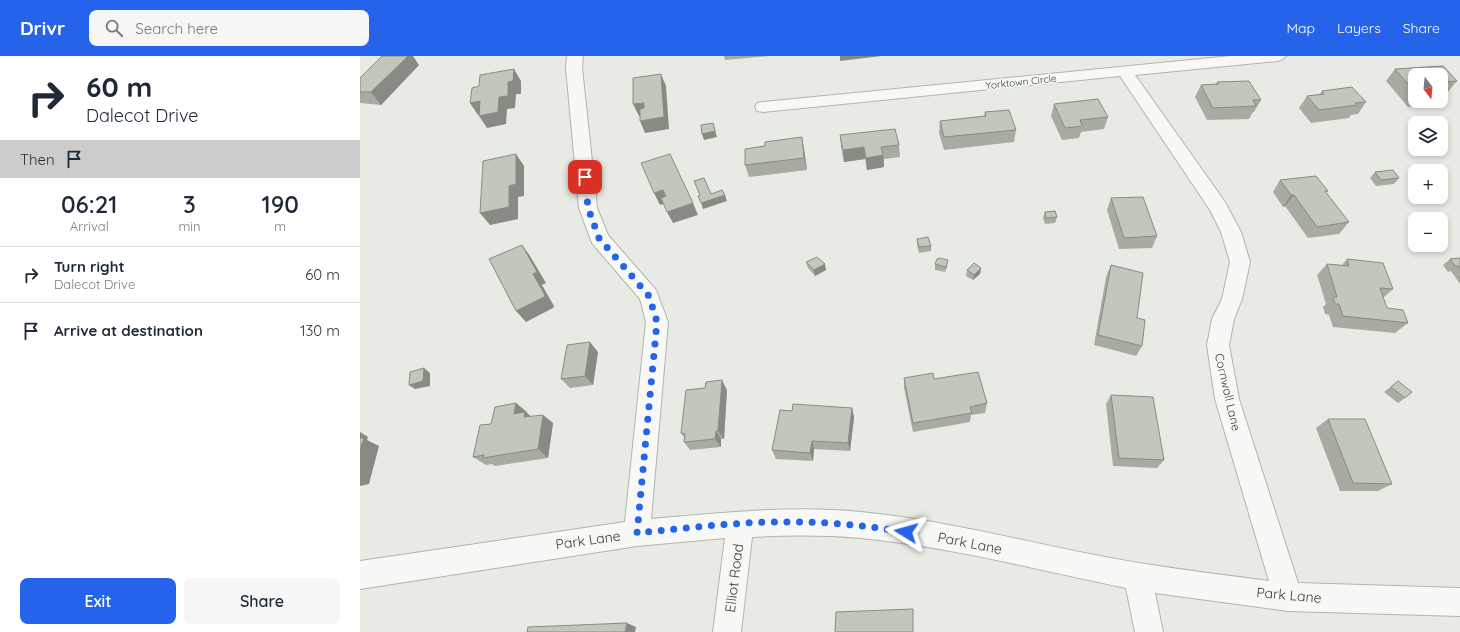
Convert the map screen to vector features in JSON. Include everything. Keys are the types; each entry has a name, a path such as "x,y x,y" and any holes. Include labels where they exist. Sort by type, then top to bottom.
{"street":[{"path":"575,56 574,68 588,208 599,238 649,296 657,322 637,533"},
{"name":"Yorktown Circle","path":"763,107 1278,56"},
{"name":"Cornwall Lane","path":"1125,72 1218,207 1231,232 1240,262 1232,300 1223,319 1218,346 1221,366 1227,399 1288,597"},
{"name":"Park Lane","path":"360,575 637,533 740,524 795,522 861,525 952,538 1138,577 1288,597 1460,602"},
{"name":"Elliot Road","path":"728,632 740,524"},
{"path":"1138,577 1149,632"}],"building":[{"path":"382,56 408,56 371,92 360,92 360,78"},
{"path":"1443,66 1445,68 1411,68"},
{"path":"1408,68 1408,84 1395,69"},
{"path":"514,69 513,81 508,82 508,96 499,97 498,112 479,116 480,101 470,103 472,88 479,86 480,75"},
{"path":"1448,71 1457,81 1448,82"},
{"path":"661,74 664,117 640,121 640,109 644,108 644,103 633,104 633,78"},
{"path":"1249,81 1261,100 1253,100 1256,106 1213,108 1201,85 1219,84 1217,82"},
{"path":"1352,87 1366,102 1355,103 1357,105 1319,110 1307,96 1324,94 1322,91"},
{"path":"1098,99 1108,117 1080,120 1082,126 1065,128 1054,104"},
{"path":"1009,110 1016,130 944,137 940,121 986,116 985,112"},
{"path":"713,123 715,131 702,134 701,125"},
{"path":"895,129 899,145 881,147 883,155 866,158 864,147 843,150 840,135"},
{"path":"802,137 804,158 745,165 745,149 765,146 765,142"},
{"path":"516,154 516,184 509,186 509,207 480,213 483,161"},
{"path":"670,154 693,203 667,212 661,198 666,196 663,190 654,193 641,163"},
{"path":"1393,170 1399,178 1381,180 1375,172"},
{"path":"1316,176 1328,191 1325,191 1349,222 1317,227 1294,195 1291,195 1280,180"},
{"path":"704,178 711,194 722,190 725,195 701,203 698,196 700,195 694,181"},
{"path":"1143,197 1157,236 1124,238 1111,198"},
{"path":"1055,211 1057,217 1046,218 1045,212"},
{"path":"928,237 931,246 919,247 917,239"},
{"path":"522,245 537,272 533,274 545,295 544,297 516,311 489,259"},
{"path":"817,257 825,264 814,270 806,262"},
{"path":"939,258 948,260 946,267 935,264"},
{"path":"1460,258 1460,269 1458,266 1455,266 1450,259"},
{"path":"1347,259 1383,263 1393,289 1380,288 1387,308 1403,310 1408,323 1343,316 1339,304 1335,304 1333,297 1337,297 1327,264 1349,266"},
{"path":"974,263 981,268 974,275 967,270"},
{"path":"1111,265 1143,273 1137,318 1145,320 1142,346 1098,335"},
{"path":"590,342 585,376 561,379 567,345"},
{"path":"424,368 423,381 409,385 410,372"},
{"path":"978,372 987,403 970,407 972,413 913,423 904,378 933,373 934,379"},
{"path":"722,380 718,431 716,431 715,439 684,442 685,434 681,433 686,390 705,388 706,382"},
{"path":"1398,381 1412,392 1405,398 1391,387"},
{"path":"1111,395 1153,397 1164,460 1119,458"},
{"path":"516,403 514,414 525,412 524,417 543,415 538,449 483,458 484,455 473,457 480,425 491,424 495,407"},
{"path":"793,404 852,408 848,443 812,441 810,453 772,450 780,410 792,411"},
{"path":"1328,419 1365,419 1392,484 1353,483"},
{"path":"360,438 364,438 360,450"},
{"path":"913,609 913,632 835,632 836,612"},
{"path":"627,623 625,632 527,632 528,627"}],"route":[{"path":"585,177 588,208 599,238 649,296 657,322 650,415 637,533 740,524 795,522 861,525 906,532"}]}
